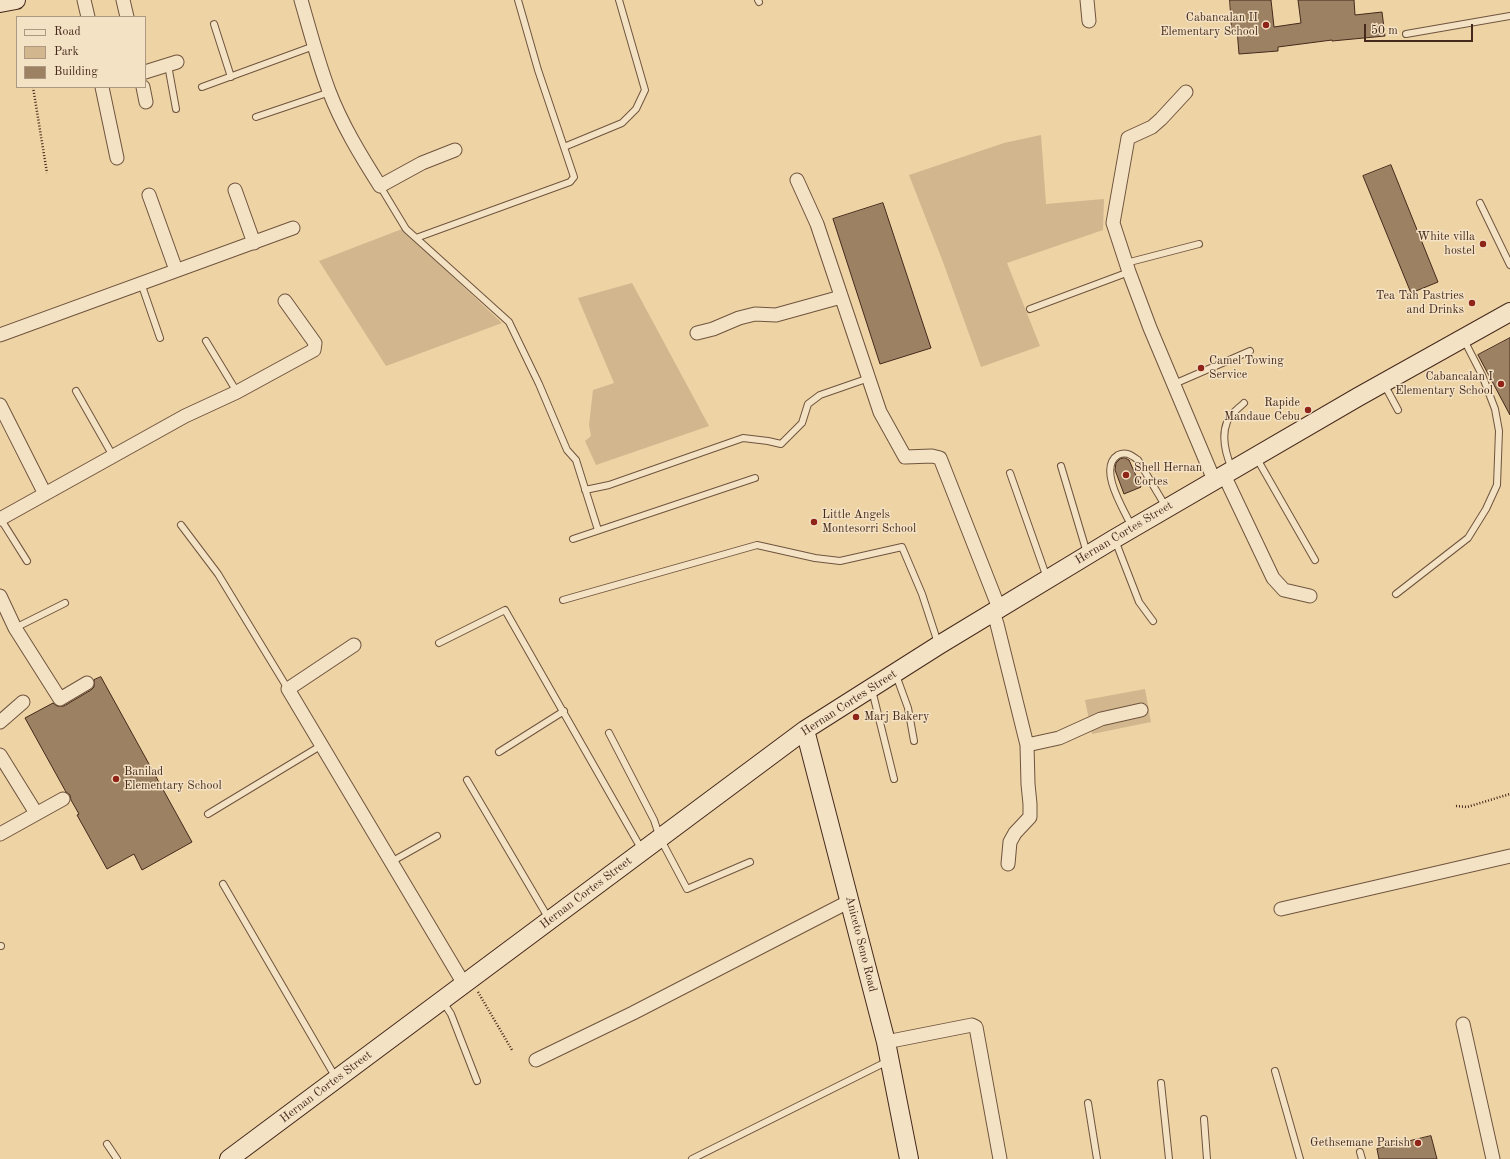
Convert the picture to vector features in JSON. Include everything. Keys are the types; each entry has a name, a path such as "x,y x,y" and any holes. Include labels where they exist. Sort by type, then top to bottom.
{"main road":[{"path":"0,3 16,0"},
{"name":"Hernan Cortes Street","path":"229,1159 805,730 939,645 1132,528 1510,312"},
{"name":"Aniceto Seno Road","path":"805,730 886,1042 909,1159"}],"street":[{"path":"84,0 88,16"},
{"path":"123,0 127,16"},
{"path":"301,0 314,46 330,92 355,147 380,186 422,163 455,150"},
{"path":"1087,0 1089,21"},
{"path":"146,72 172,64"},
{"path":"102,88 117,158"},
{"path":"143,88 146,102"},
{"path":"1186,92 1152,127 1128,138 1113,223 1150,328 1174,384 1224,475 1273,578 1284,590 1310,596"},
{"path":"797,180 817,224 869,378 870,386 880,412 905,457 932,456 940,458 996,610 997,624 1027,745 1030,817 1015,833 1010,842 1008,864"},
{"path":"235,190 254,243"},
{"path":"149,195 176,270"},
{"path":"0,336 293,228"},
{"path":"697,333 755,314 776,315 841,297"},
{"path":"0,518 185,416 237,392 314,350 315,343 285,301"},
{"path":"0,405 45,494"},
{"path":"0,596 15,628 60,699 87,683"},
{"path":"354,645 288,689 391,862 467,982"},
{"path":"0,722 23,702"},
{"path":"1027,745 1059,738 1101,719 1141,710"},
{"path":"0,755 36,813"},
{"path":"0,834 63,799"},
{"path":"1280,909 1510,856"},
{"path":"536,1060 633,1013 850,901"},
{"path":"1463,1024 1493,1159"},
{"path":"886,1042 972,1025 976,1027 1000,1159"}],"lane":[{"path":"416,238 570,182 574,177 538,70 518,0"},
{"path":"564,147 622,123 636,109 645,90 619,0"},
{"path":"1406,34 1510,16"},
{"path":"214,24 231,77"},
{"path":"202,87 314,46"},
{"path":"172,64 176,110"},
{"path":"256,117 330,92"},
{"path":"380,186 406,229 509,322 539,384 567,450 576,460 598,530"},
{"path":"1480,203 1510,265"},
{"path":"1030,309 1128,267 1199,244"},
{"path":"142,283 160,338"},
{"path":"1396,594 1468,538 1486,509 1497,485 1499,431 1495,408 1482,375 1464,338"},
{"path":"206,341 237,392"},
{"path":"1174,384 1250,351"},
{"path":"585,490 609,485 742,438 768,440 781,444 802,423 808,404 820,395 869,378"},
{"path":"1384,383 1398,410"},
{"path":"76,391 113,456"},
{"path":"1224,475 1227,458 1224,435 1227,421 1244,403"},
{"path":"1132,528 1111,479 1109,468 1110,462 1119,454 1124,452 1138,460 1166,508"},
{"path":"1256,456 1315,560"},
{"path":"1061,466 1088,555"},
{"path":"1010,473 1047,579"},
{"path":"573,539 754,478"},
{"path":"0,518 27,561"},
{"path":"181,525 218,574 288,689"},
{"path":"1114,539 1139,602 1153,621"},
{"path":"563,600 757,545 815,558 840,561 902,547 922,594 939,645"},
{"path":"15,628 65,603"},
{"path":"439,643 505,610 643,851"},
{"path":"895,674 901,685 908,708 914,741"},
{"path":"872,688 894,778"},
{"path":"499,752 564,711"},
{"path":"609,733 654,820 660,838 686,889 750,862"},
{"path":"208,814 322,745"},
{"path":"467,780 550,920"},
{"path":"391,862 437,836"},
{"path":"223,884 337,1079"},
{"path":"442,1001 451,1014 477,1081"},
{"path":"692,1159 889,1060"},
{"path":"1275,1071 1300,1159"},
{"path":"1161,1083 1169,1159"},
{"path":"1088,1103 1096,1159"},
{"path":"1204,1119 1207,1159"},
{"path":"107,1144 117,1159"},
{"path":"1360,1152 1362,1159"}],"path":[{"path":"33,88 47,173"},
{"path":"1456,806 1467,807 1510,794"},
{"path":"467,982 512,1050"}],"green space":[{"path":"1041,135 1046,204 1104,199 1103,230 1007,263 1040,346 981,367 943,262 909,175 1004,143"},
{"path":"402,229 502,323 386,366 319,261"},
{"path":"632,283 709,426 596,465 585,441 591,436 589,425 593,390 614,383 578,298"},
{"path":"1145,689 1151,722 1092,734 1085,700"}],"building":[{"path":"1230,0 1271,0 1274,27 1301,23 1298,0 1354,0 1355,15 1382,12 1385,36 1332,40 1278,47 1278,51 1239,54 1237,29 1232,29"},
{"path":"1391,165 1438,282 1411,293 1363,176"},
{"path":"883,203 931,348 880,364 833,219"},
{"name":"Cabancalan I Elementary School","path":"1510,338 1510,415 1478,355"},
{"name":"Shell Hernan Cortes","path":"1125,458 1129,460 1141,487 1124,494 1115,470 1116,463 1120,459"},
{"name":"Banilad Elementary School","path":"101,677 192,842 142,870 134,854 107,869 77,815 79,814 71,800 70,795 66,792 25,718 53,703 57,706 64,706 91,690 94,687 94,680"},
{"name":"Gethsemane Parish","path":"1431,1136 1437,1159 1379,1159 1377,1149"}],"place":[{"name":"Cabancalan II Elementary School","path":"1266,25"},
{"name":"White villa hostel","path":"1483,244"},
{"name":"Tea Tah Pastries and Drinks","path":"1472,303"},
{"name":"Camel Towing Service","path":"1201,368"},
{"name":"Cabancalan I Elementary School","path":"1501,384"},
{"name":"Rapide Mandaue Cebu","path":"1308,410"},
{"name":"Shell Hernan Cortes","path":"1126,475"},
{"name":"Little Angels Montesorri School","path":"814,522"},
{"name":"Marj Bakery","path":"856,717"},
{"name":"Banilad Elementary School","path":"116,779"},
{"name":"Gethsemane Parish","path":"1418,1143"}]}
